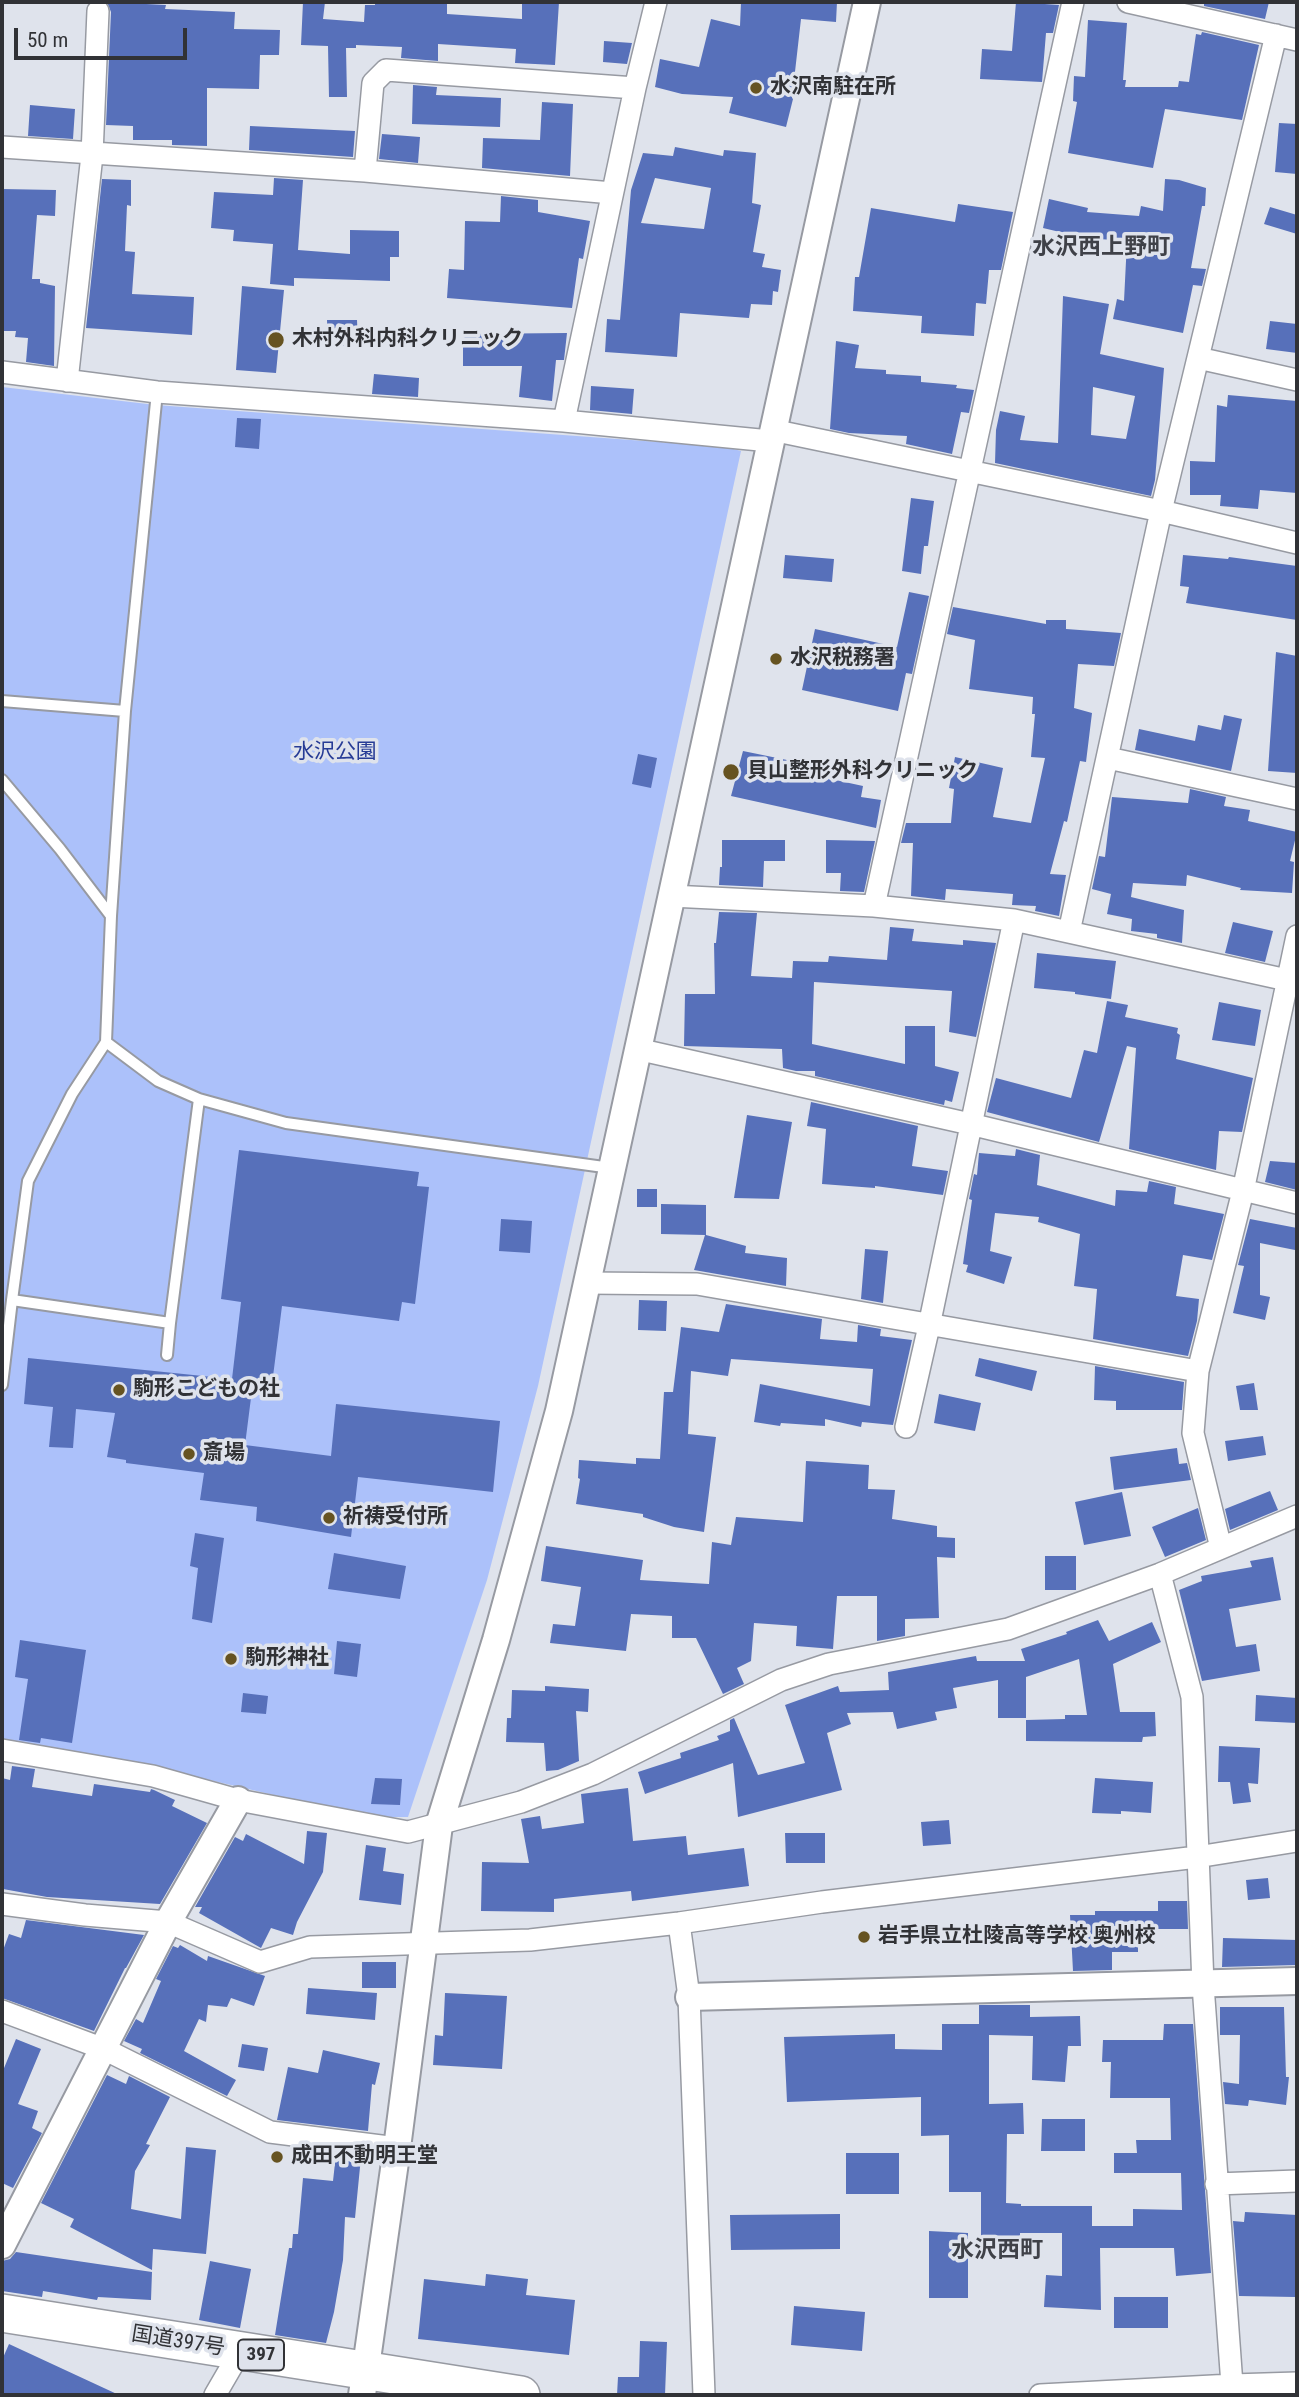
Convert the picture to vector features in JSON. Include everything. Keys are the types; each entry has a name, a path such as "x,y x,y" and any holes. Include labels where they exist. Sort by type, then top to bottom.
{"highway":[{"name":"国道397号","path":"2,2313 240,2351 363,2384 521,2395"}],"street":[{"path":"564,421 656,2"},
{"path":"363,2384 439,1825 496,1640 559,1411 867,2"},
{"path":"874,905 1073,2"},
{"path":"1128,2 1297,40"},
{"path":"67,381 92,155 98,11"},
{"path":"1069,932 1161,511 1276,35"},
{"path":"365,171 373,83 386,70 635,88"},
{"path":"2,147 365,171 612,193"},
{"path":"1198,358 1297,380"},
{"path":"2,372 157,392 771,435 971,471 1297,543"},
{"path":"1108,758 1297,799"},
{"path":"671,896 874,905 1014,920 1287,980"},
{"path":"906,1427 1014,920"},
{"path":"1221,1548 1193,1433 1199,1371 1243,1191 1297,936"},
{"path":"637,1049 971,1124 1297,1203"},
{"path":"586,1283 697,1284 1199,1371"},
{"path":"2,1749 153,1776 238,1800 408,1832 521,1802 593,1774 781,1680 829,1664 1008,1629 1160,1574 1297,1516"},
{"path":"1160,1574 1192,1697 1203,1985 1232,2390"},
{"path":"2,2245 168,1922 238,1800"},
{"path":"2,1904 168,1922 260,1962 310,1947 530,1940 679,1923 822,1902 1198,1857 1297,1841"},
{"path":"679,1923 689,1997 704,2395"},
{"path":"689,1997 1297,1981"},
{"path":"2,2011 104,2049 270,2132 397,2148"},
{"path":"1216,2185 1297,2182"},
{"path":"215,2395 240,2351"},
{"path":"1040,2395 1232,2390 1297,2383"}],"lane":[{"path":"2,1385 28,1181 72,1094 106,1042 111,916 125,711 157,392"},
{"path":"2,701 125,711"},
{"path":"2,780 60,849 111,916"},
{"path":"106,1042 158,1081 199,1099 286,1123 611,1168"},
{"path":"167,1355 199,1099"},
{"path":"12,1300 170,1323"}],"green space":[{"name":"水沢公園","path":"2,387 156,405 726,447 741,451 538,1386 487,1580 408,1817 391,1817 321,1806 158,1768 2,1739"}],"building":[{"path":"107,2 166,5 165,9 235,12 234,29 280,30 279,55 260,55 259,89 207,88 207,146 172,145 172,140 133,140 133,126 106,125 111,12"},
{"path":"303,2 325,2 323,19 364,22 365,5 375,5 375,2 447,2 447,14 522,19 522,2 559,2 555,65 515,63 516,49 438,44 438,61 401,58 402,47 356,45 356,48 346,48 347,97 329,97 328,46 301,45"},
{"path":"741,2 837,2 836,22 801,19 793,99 786,127 729,113 733,97 682,94 655,87 660,59 699,67 711,19 740,26"},
{"path":"1016,2 1059,5 1053,33 1046,33 1042,82 980,79 982,49 1012,51"},
{"path":"1204,2 1269,2 1265,19 1204,6"},
{"path":"1088,20 1127,23 1123,80 1126,80 1125,87 1178,87 1179,81 1189,82 1196,34 1201,35 1202,32 1259,45 1242,120 1165,109 1153,168 1068,153 1077,102 1073,101 1074,76 1085,77"},
{"path":"604,41 632,43 627,64 603,62"},
{"path":"413,85 437,87 436,95 501,98 500,127 412,124"},
{"path":"542,102 573,104 570,176 482,168 483,138 540,140"},
{"path":"30,105 75,109 73,139 28,136"},
{"path":"1279,123 1297,124 1297,174 1275,172"},
{"path":"250,126 355,131 353,157 249,150"},
{"path":"382,134 420,137 418,163 379,159"},
{"path":"675,147 723,156 724,150 756,153 752,203 761,205 753,252 765,254 762,267 781,270 778,292 773,291 772,305 751,304 749,318 680,313 677,357 605,352 607,319 620,320 631,190 643,153 673,156","holes":["655,178 711,188 704,229 641,223"]},
{"path":"274,178 303,180 298,250 350,254 350,230 399,231 399,257 390,257 390,281 294,278 294,286 270,284 273,244 233,241 234,230 211,228 214,192 273,195"},
{"path":"102,179 131,180 131,206 127,205 125,251 135,252 132,294 194,297 192,335 86,328"},
{"path":"1165,179 1206,188 1205,206 1202,206 1191,268 1206,269 1202,286 1193,285 1183,333 1113,319 1117,299 1124,301 1127,241 1085,238 1043,228 1049,199 1088,208 1087,212 1139,216 1141,206 1163,211"},
{"path":"2,189 56,190 55,216 37,215 32,279 40,279 40,283 55,286 54,366 26,362 28,338 15,337 16,331 2,331"},
{"path":"501,196 538,200 538,212 590,221 583,259 579,258 572,308 447,298 449,269 464,270 465,221 500,222"},
{"path":"958,204 1013,212 1001,270 989,270 986,304 976,303 974,336 921,333 922,316 853,311 855,277 859,277 871,208 955,222"},
{"path":"1270,207 1297,215 1297,234 1264,224"},
{"path":"242,286 284,290 276,373 236,370"},
{"path":"1063,296 1109,304 1100,354 1164,368 1155,480 1151,496 995,463 996,430 1000,411 1025,416 1020,440 1058,443","holes":["1093,387 1135,396 1126,439 1091,435"]},
{"path":"327,320 357,320 358,345 328,346"},
{"path":"1270,321 1297,324 1297,353 1266,349"},
{"path":"567,333 564,360 556,360 552,401 519,397 522,366 463,366 463,334"},
{"path":"836,341 859,345 855,368 886,370 886,374 921,376 921,382 957,385 956,388 974,390 969,413 961,412 952,454 906,444 907,436 849,433 830,429"},
{"path":"374,374 419,378 418,397 372,394"},
{"path":"591,386 634,389 632,414 590,410"},
{"path":"1228,395 1297,401 1297,493 1260,490 1258,509 1220,506 1221,495 1190,495 1190,461 1215,462 1217,405 1227,407"},
{"path":"237,418 261,419 259,449 235,447"},
{"path":"911,498 934,501 921,574 902,571"},
{"path":"785,555 834,559 832,582 783,578"},
{"path":"1183,555 1229,557 1297,566 1297,620 1186,603 1189,587 1180,586"},
{"path":"909,592 929,596 912,674 906,673 898,711 802,690 815,629 897,647"},
{"path":"953,607 1046,624 1046,620 1066,620 1066,629 1121,633 1114,666 1078,664 1074,708 1092,713 1086,762 1080,761 1067,822 1064,821 1050,874 1066,875 1059,916 1035,911 1036,906 1012,905 1013,894 946,889 945,900 911,896 913,843 901,843 906,823 951,823 954,789 949,788 955,757 1003,768 993,817 1031,823 1045,758 1031,757 1035,714 1032,714 1033,697 969,689 975,640 947,634"},
{"path":"1276,652 1297,656 1297,773 1268,771"},
{"path":"1224,715 1242,719 1231,771 1135,750 1139,729 1195,741 1198,725 1221,730"},
{"path":"743,751 787,760 785,769 863,786 861,797 881,800 876,828 731,796"},
{"path":"638,754 657,758 651,788 632,784"},
{"path":"1190,789 1226,797 1224,806 1250,810 1248,821 1297,832 1290,861 1294,862 1292,893 1240,890 1241,888 1187,875 1186,886 1133,883 1131,897 1184,910 1182,943 1157,938 1157,934 1131,931 1132,919 1107,914 1111,894 1092,889 1099,856 1105,857 1112,797 1188,803"},
{"path":"722,840 785,840 785,861 764,861 763,887 719,885"},
{"path":"826,840 875,841 864,892 840,891 841,873 826,873"},
{"path":"719,912 757,913 751,976 792,978 793,961 828,962 829,956 887,960 890,927 914,929 912,941 963,945 963,940 996,943 976,1037 949,1032 952,991 814,982 812,1044 905,1064 905,1026 935,1026 935,1066 959,1072 952,1102 945,1100 944,1105 815,1076 815,1071 783,1068 782,1049 684,1046 685,994 715,994 714,943"},
{"path":"1233,922 1273,931 1265,962 1225,953"},
{"path":"1037,953 1116,961 1111,999 1034,988"},
{"path":"1107,1001 1128,1005 1125,1017 1178,1028 1177,1033 1180,1035 1176,1059 1253,1078 1242,1132 1219,1131 1216,1170 1129,1149 1136,1048 1127,1046 1099,1142 987,1112 996,1078 1071,1098 1084,1050 1097,1053"},
{"path":"1219,1002 1261,1010 1255,1046 1212,1040"},
{"path":"811,1102 918,1126 912,1166 948,1171 943,1195 875,1186 822,1184 826,1129 807,1126"},
{"path":"747,1115 792,1122 779,1199 734,1198"},
{"path":"1016,1149 1040,1155 1037,1185 1115,1206 1116,1190 1147,1192 1149,1181 1176,1187 1174,1204 1224,1214 1212,1260 1183,1255 1176,1296 1199,1299 1197,1321 1188,1356 1093,1339 1097,1289 1074,1286 1080,1234 1038,1222 1039,1217 995,1213 990,1251 1012,1257 1004,1284 966,1272 968,1265 963,1264 972,1200 969,1199 974,1174 977,1175 979,1153 1015,1156"},
{"path":"239,1150 419,1172 417,1186 429,1187 415,1304 402,1302 399,1321 282,1306 271,1392 252,1390 245,1445 331,1456 336,1404 500,1421 493,1492 358,1477 351,1537 256,1521 257,1507 200,1500 204,1473 126,1463 126,1460 107,1457 115,1413 76,1409 73,1448 49,1447 53,1407 24,1404 28,1358 232,1379 241,1302 221,1299"},
{"path":"1270,1161 1297,1163 1297,1190 1265,1182"},
{"path":"637,1189 657,1189 657,1207 637,1207"},
{"path":"661,1204 706,1205 706,1235 746,1246 745,1253 787,1258 786,1286 694,1270 705,1235 661,1234"},
{"path":"501,1219 532,1221 530,1253 499,1251"},
{"path":"1250,1219 1297,1228 1295,1250 1260,1243 1260,1295 1270,1297 1265,1320 1233,1313 1244,1266 1238,1265"},
{"path":"865,1249 888,1251 883,1303 861,1299"},
{"path":"639,1300 667,1301 666,1331 638,1330"},
{"path":"726,1304 822,1319 820,1339 857,1342 858,1325 881,1329 880,1336 912,1340 893,1425 862,1422 861,1427 825,1419 825,1426 781,1423 780,1426 754,1422 760,1384 870,1406 873,1369 731,1359 728,1376 691,1371 688,1434 716,1437 704,1532 674,1527 643,1517 643,1514 576,1504 580,1479 579,1460 636,1464 636,1458 660,1459 664,1392 673,1392 681,1327 719,1332"},
{"path":"979,1358 1037,1371 1032,1391 975,1376"},
{"path":"1095,1366 1184,1382 1182,1410 1116,1410 1116,1401 1094,1400"},
{"path":"1254,1383 1258,1410 1240,1410 1236,1386"},
{"path":"939,1394 981,1403 975,1431 934,1423"},
{"path":"1263,1436 1266,1455 1228,1461 1225,1441"},
{"path":"1177,1448 1179,1464 1187,1463 1191,1480 1114,1490 1110,1457"},
{"path":"806,1461 869,1465 868,1489 895,1490 892,1519 937,1526 937,1537 955,1538 955,1558 937,1557 939,1618 905,1619 905,1636 877,1641 877,1596 837,1596 833,1649 796,1646 797,1626 754,1623 751,1661 737,1668 744,1684 723,1694 696,1638 672,1638 672,1616 631,1614 626,1651 550,1643 553,1624 575,1626 581,1587 541,1581 546,1546 643,1560 640,1580 709,1584 712,1542 731,1545 736,1517 803,1522"},
{"path":"1270,1491 1278,1510 1230,1530 1225,1509"},
{"path":"1122,1492 1131,1536 1084,1545 1075,1502"},
{"path":"1198,1508 1206,1540 1165,1557 1152,1527"},
{"path":"195,1533 224,1538 212,1623 192,1619 198,1568 190,1566"},
{"path":"334,1553 406,1566 400,1599 328,1589"},
{"path":"1045,1556 1076,1556 1076,1590 1045,1590"},
{"path":"1273,1557 1281,1600 1229,1609 1236,1647 1256,1644 1260,1671 1202,1681 1179,1590 1202,1581 1201,1576 1252,1567 1250,1561"},
{"path":"1098,1620 1109,1641 1152,1622 1161,1642 1113,1664 1120,1712 1155,1712 1156,1736 1143,1737 1142,1742 1026,1741 1026,1720 1065,1719 1065,1715 1087,1715 1079,1659 1026,1677 1026,1718 998,1718 998,1680 953,1688 957,1708 935,1712 937,1720 897,1729 893,1712 847,1713 851,1724 827,1733 842,1790 738,1817 733,1763 645,1794 638,1772 681,1758 680,1753 719,1740 717,1736 730,1731 730,1720 734,1718 758,1775 805,1763 785,1705 838,1686 840,1692 889,1690 888,1672 976,1656 977,1661 1025,1661 1021,1649 1067,1634 1066,1632"},
{"path":"20,1640 86,1650 72,1743 41,1738 40,1743 19,1740 28,1679 15,1677"},
{"path":"337,1641 361,1644 357,1677 334,1674"},
{"path":"545,1686 589,1689 588,1712 576,1711 579,1761 558,1770 546,1771 544,1743 506,1742 507,1718 511,1718 512,1690 545,1691"},
{"path":"243,1693 268,1696 266,1714 241,1712"},
{"path":"1256,1695 1297,1698 1297,1723 1255,1721"},
{"path":"1219,1746 1260,1748 1258,1784 1248,1783 1251,1802 1233,1804 1230,1782 1218,1782"},
{"path":"12,1766 35,1769 32,1787 92,1796 94,1784 150,1792 151,1789 175,1800 172,1806 207,1823 160,1904 47,1897 3,1889 2,1778 10,1780"},
{"path":"375,1778 402,1779 400,1805 371,1804"},
{"path":"1095,1778 1153,1782 1151,1813 1092,1813"},
{"path":"628,1788 633,1841 686,1836 688,1855 744,1848 749,1886 632,1901 631,1891 554,1899 554,1912 481,1911 482,1862 529,1863 521,1819 540,1816 542,1829 584,1823 581,1794"},
{"path":"949,1820 951,1844 923,1846 921,1822"},
{"path":"307,1831 327,1833 323,1872 293,1935 271,1928 261,1948 199,1913 202,1907 195,1907 235,1837 243,1841 246,1834 304,1864"},
{"path":"785,1833 825,1833 825,1863 786,1863"},
{"path":"366,1845 386,1848 383,1871 404,1874 401,1905 359,1900"},
{"path":"1268,1878 1270,1898 1248,1900 1246,1880"},
{"path":"1158,1901 1187,1901 1188,1929 1138,1929 1138,1952 1112,1952 1112,1970 1073,1971 1070,1915 1095,1915 1095,1911 1158,1911"},
{"path":"26,1920 144,1935 94,2031 2,1998 2,1953 9,1934 21,1938"},
{"path":"1223,1938 1297,1940 1297,1965 1222,1967"},
{"path":"180,1945 207,1961 208,1956 265,1976 254,2006 231,1998 227,2007 208,2005 206,2022 199,2019 184,2051 236,2080 227,2096 140,2053 142,2049 124,2041 136,2019 143,2023 161,1981 156,1979 173,1946 178,1948"},
{"path":"362,1962 396,1962 396,1988 362,1988"},
{"path":"308,1988 377,1993 375,2020 306,2014"},
{"path":"445,1993 507,1996 502,2069 433,2065 435,2035 443,2036"},
{"path":"979,2005 1030,2005 1030,2017 1080,2016 1081,2046 1068,2046 1065,2082 1032,2080 1033,2036 989,2035 989,2104 1023,2103 1024,2134 1007,2134 1006,2203 1021,2206 1092,2206 1092,2226 1133,2226 1133,2209 1182,2210 1181,2173 1114,2173 1114,2153 1137,2153 1136,2140 1171,2140 1170,2098 1110,2098 1111,2062 1102,2062 1103,2040 1163,2040 1164,2024 1193,2024 1211,2273 1176,2276 1174,2248 1100,2248 1101,2310 1044,2307 1046,2275 1062,2276 1062,2233 1020,2233 1020,2245 981,2245 981,2192 949,2192 949,2135 921,2136 921,2097 787,2102 784,2037 895,2034 895,2049 942,2050 942,2024 979,2024"},
{"path":"1220,2007 1284,2007 1286,2077 1289,2077 1286,2105 1249,2100 1248,2106 1225,2104 1223,2082 1239,2084 1240,2035 1220,2035"},
{"path":"16,2039 41,2049 18,2104 38,2111 32,2128 42,2133 13,2188 2,2183 2,2073"},
{"path":"242,2044 268,2048 264,2071 238,2067"},
{"path":"323,2050 380,2063 375,2085 372,2084 368,2131 277,2120 288,2067 318,2073"},
{"path":"107,2075 126,2084 129,2076 170,2097 146,2144 150,2145 135,2171 131,2209 181,2219 186,2147 216,2150 206,2254 153,2249 152,2270 70,2227 74,2219 41,2203"},
{"path":"1042,2119 1085,2119 1085,2151 1041,2151"},
{"path":"846,2153 899,2153 899,2194 846,2194"},
{"path":"336,2154 361,2157 355,2218 345,2217 343,2260 326,2343 275,2335 289,2248 292,2248 293,2234 298,2234 303,2178 333,2181"},
{"path":"1245,2212 1297,2215 1295,2297 1239,2296 1233,2221 1244,2222"},
{"path":"840,2214 840,2249 731,2250 730,2215"},
{"path":"929,2231 968,2233 968,2298 929,2298"},
{"path":"16,2252 152,2272 151,2300 98,2297 97,2300 43,2291 42,2297 2,2291 2,2261 10,2259"},
{"path":"210,2261 251,2269 240,2328 199,2320"},
{"path":"486,2274 528,2279 526,2295 575,2300 569,2355 418,2339 424,2279 485,2286"},
{"path":"1114,2297 1168,2297 1168,2328 1114,2328"},
{"path":"794,2306 865,2312 862,2351 791,2345"},
{"path":"640,2341 667,2342 665,2395 617,2395 618,2377 639,2377"},
{"path":"9,2344 119,2395 2,2395 2,2360"}],"place":[{"name":"水沢南駐在所","path":"756,88"},
{"name":"木村外科内科クリニック","path":"276,340"},
{"name":"水沢税務署","path":"776,659"},
{"name":"貝山整形外科クリニック","path":"731,772"},
{"name":"駒形こどもの社","path":"119,1390"},
{"name":"斎場","path":"189,1454"},
{"name":"祈祷受付所","path":"329,1518"},
{"name":"駒形神社","path":"231,1659"},
{"name":"岩手県立杜陵高等学校 奥州校","path":"864,1937"},
{"name":"成田不動明王堂","path":"277,2157"}],"district":[{"name":"水沢西上野町","path":"1101,248"},
{"name":"水沢西町","path":"997,2251"}]}
